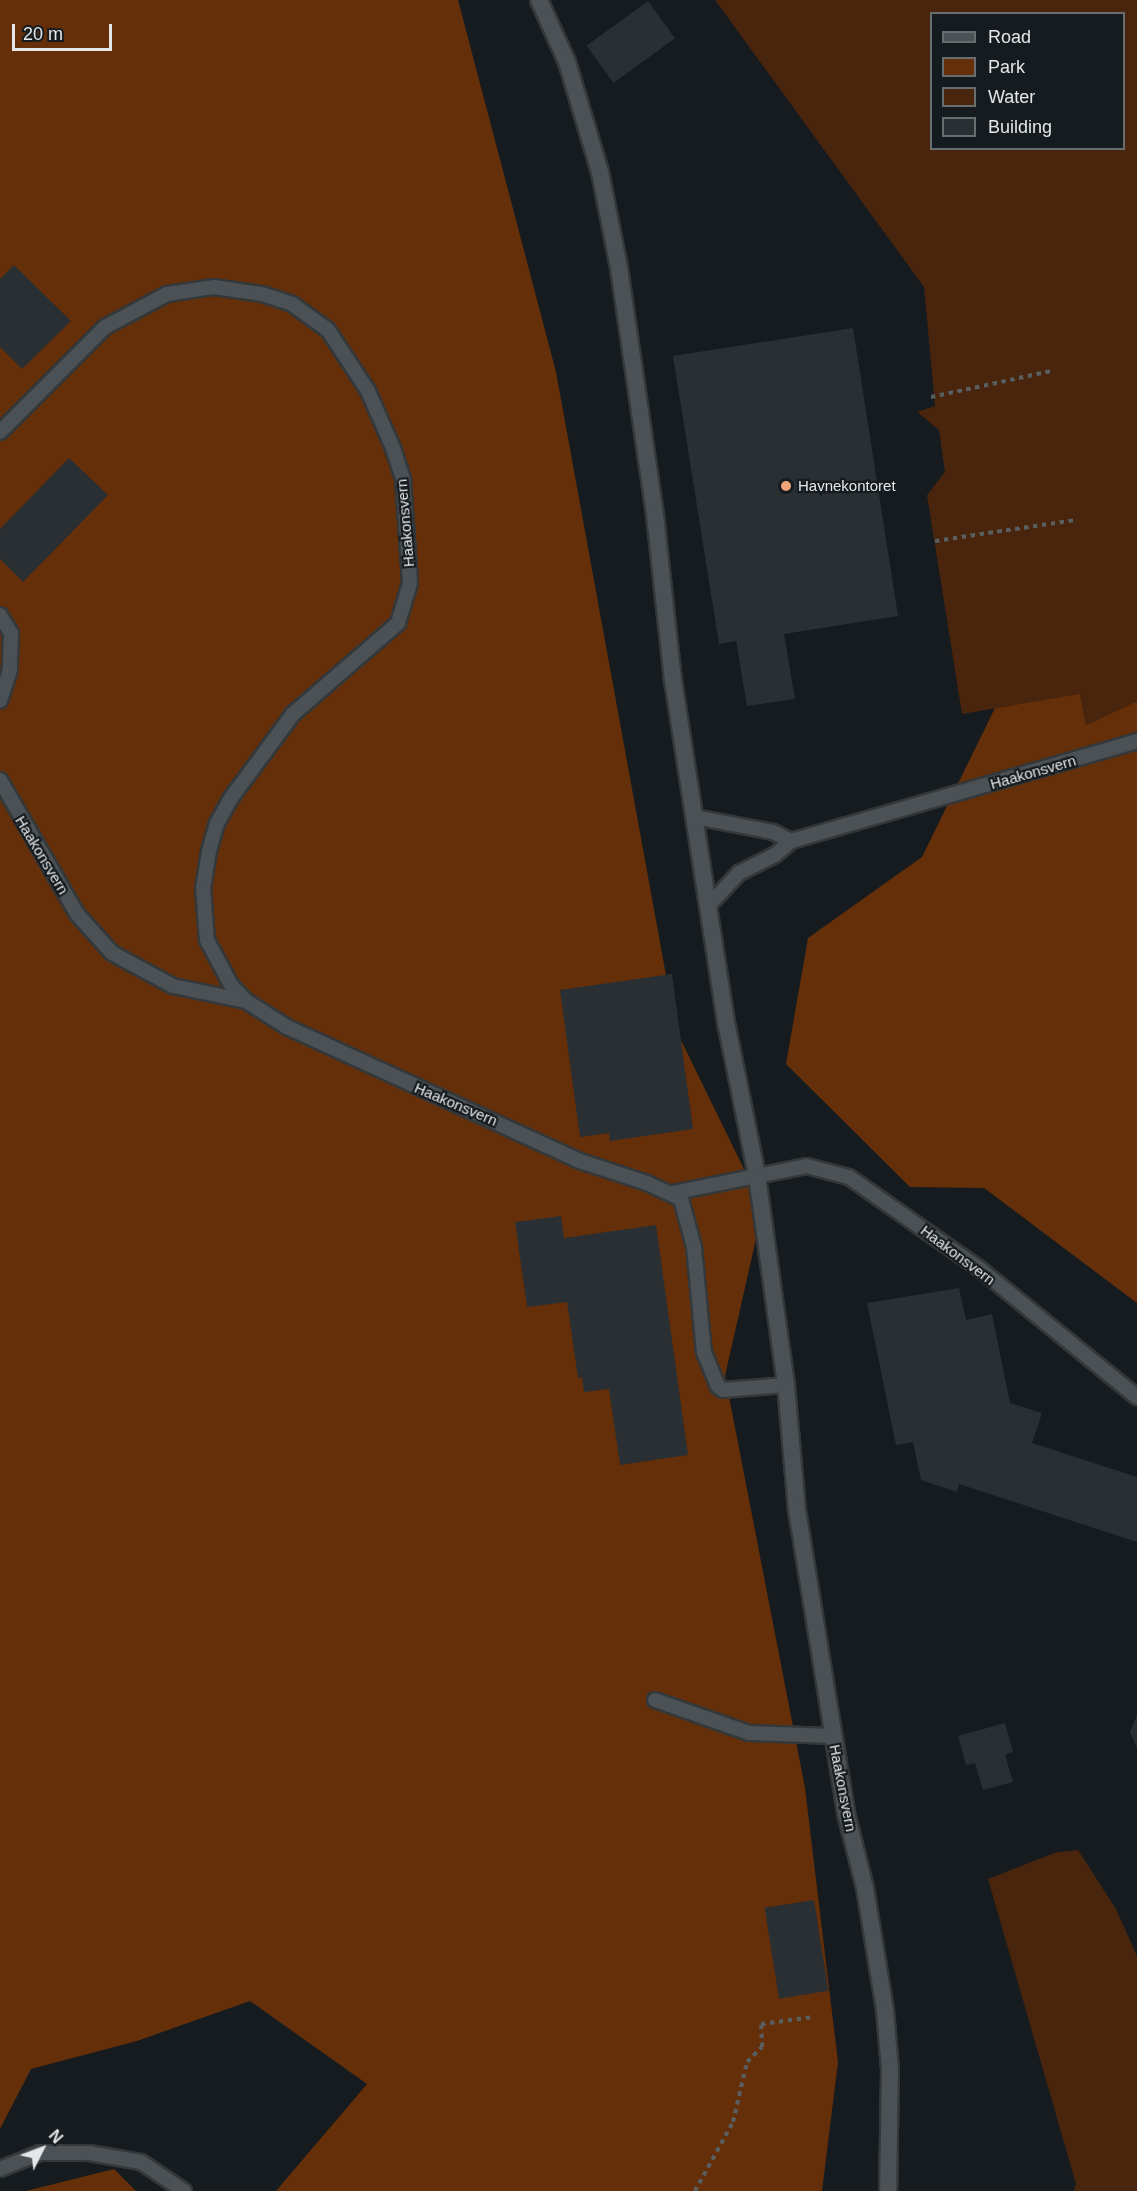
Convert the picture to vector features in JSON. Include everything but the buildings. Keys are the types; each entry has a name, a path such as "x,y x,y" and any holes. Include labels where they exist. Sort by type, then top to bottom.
{"street":[{"name":"Haakonsvern","path":"539,0 567,62 584,117 600,172 619,268 708,906 727,1027 757,1176 786,1386 797,1509 846,1813 865,1888 885,2010 891,2070 888,2191"}],"lane":[{"name":"Haakonsvern","path":"0,432 105,327 166,294 214,287 262,294 292,304 328,330 368,391 393,448 403,479 409,529 410,583 398,623 293,714 265,747 217,823 209,851 203,888 207,940 218,965 246,1001 287,1027 363,1065 480,1113 577,1160 672,1193 807,1166 849,1177 980,1269 1137,1398"},
{"path":"0,615 11,633 10,670 0,700"},
{"name":"Haakonsvern","path":"708,906 739,873 775,855 791,841 1137,741"},
{"name":"Haakonsvern","path":"0,780 77,914 112,953 173,986 246,1001"},
{"path":"695,817 773,832 791,841"},
{"path":"672,1193 685,1208 692,1237 704,1352 718,1386 723,1390 786,1386"},
{"path":"655,1700 749,1733 833,1737"},
{"path":"0,2169 40,2153 89,2153 141,2162 184,2191"}],"path":[{"path":"931,397 1051,371"},
{"path":"935,541 1076,520"},
{"path":"695,2191 733,2122 747,2062 762,2047 761,2024 814,2017"}],"green space":[{"path":"0,0 458,0 556,372 676,1030 763,1208 725,1376 805,1788 838,2062 822,2191 276,2191 367,2084 250,2001 137,2041 31,2069 0,2129"},
{"path":"1080,693 1086,725 1137,701 1137,1303 984,1188 910,1187 786,1064 808,938 922,857 995,708"},
{"path":"114,2169 136,2191 26,2191"}],"water":[{"path":"715,0 1137,0 1137,701 1086,725 1080,694 962,714 927,495 945,472 939,430 917,412 935,406 924,287"},
{"path":"1078,1850 1116,1909 1137,1956 1137,2191 1074,2191 1076,2184 988,1879 1057,1852"}],"place":[{"name":"Havnekontoret","path":"786,486"}]}
